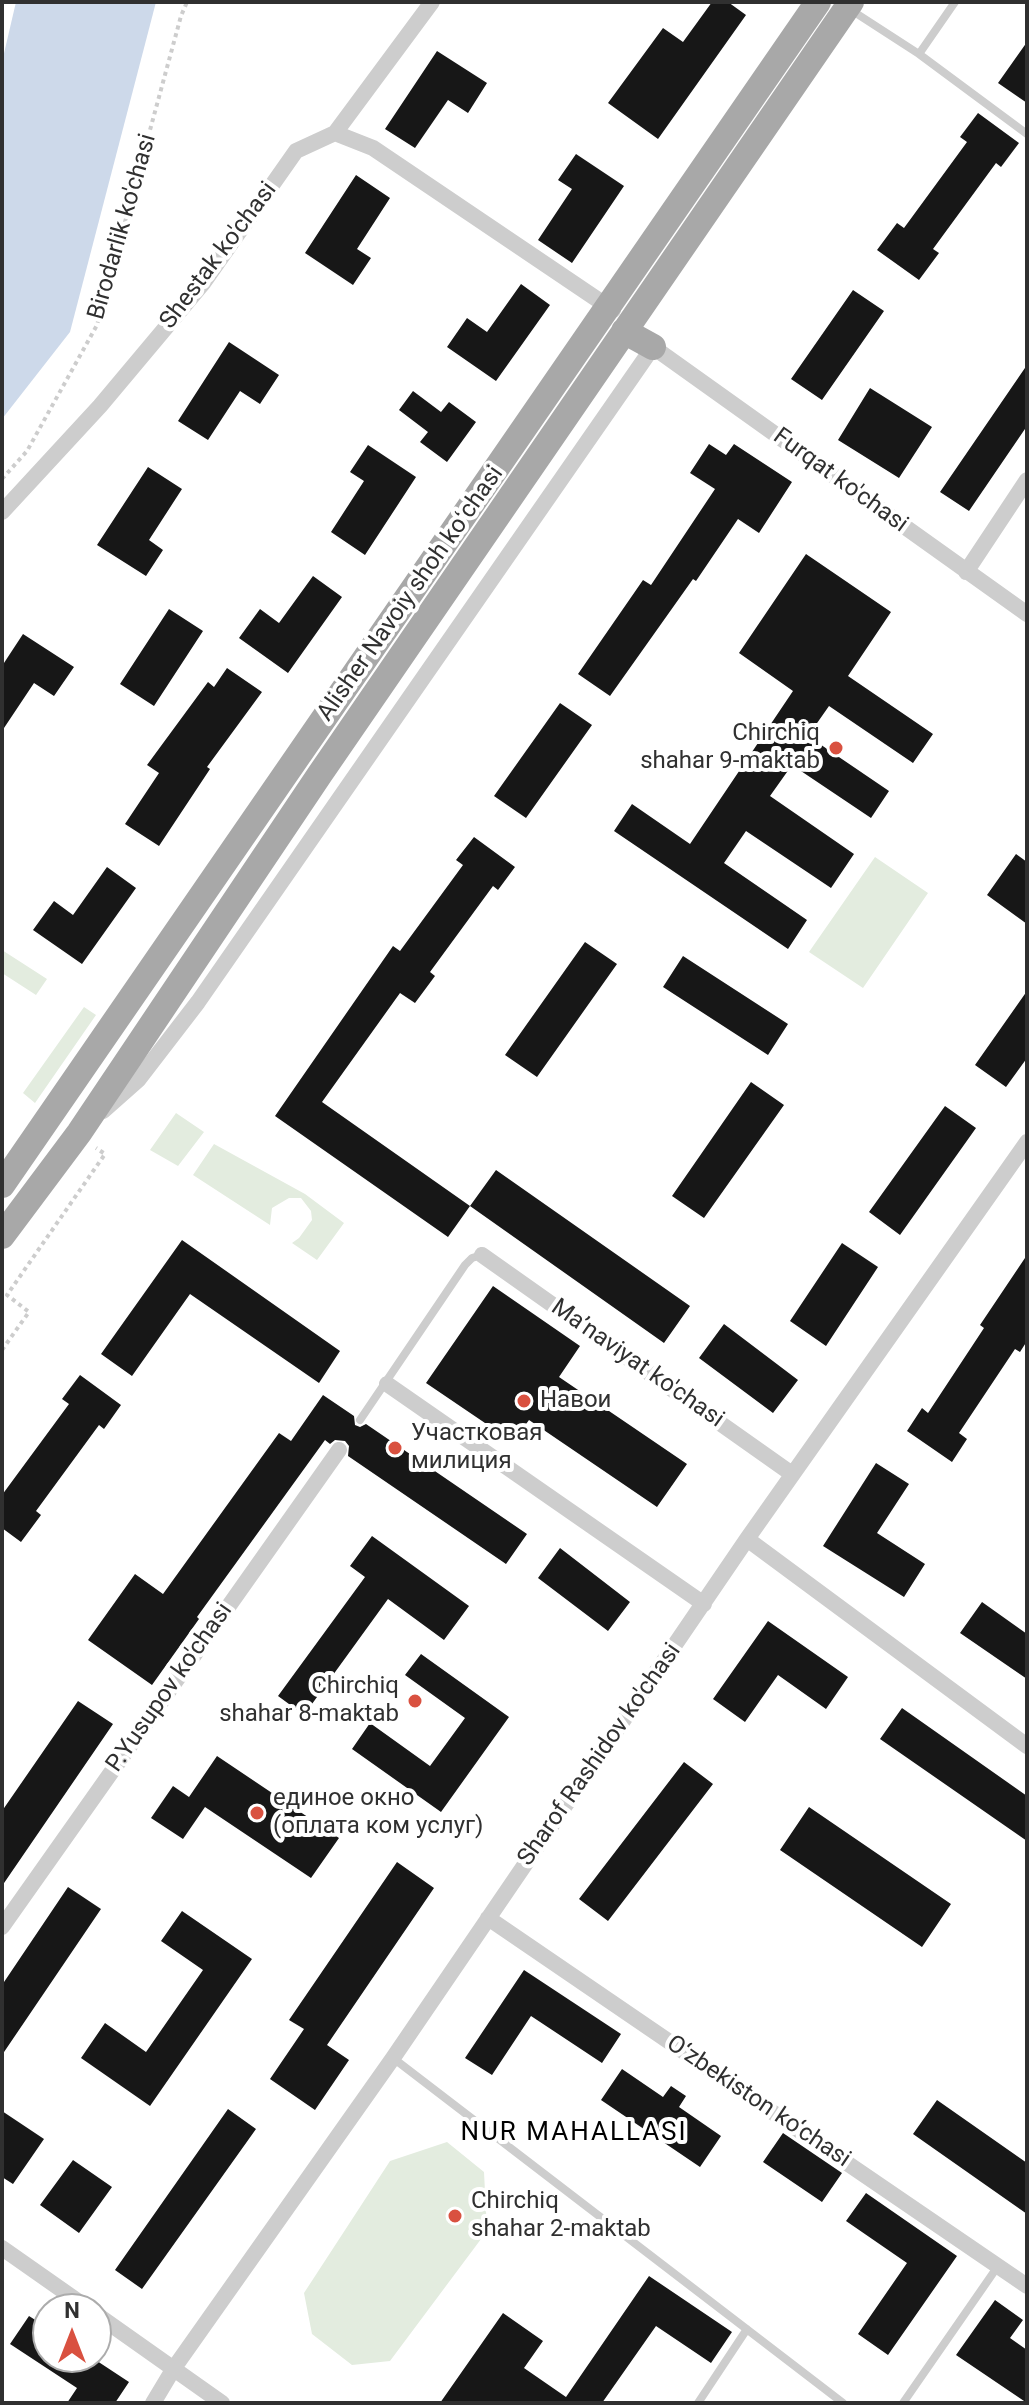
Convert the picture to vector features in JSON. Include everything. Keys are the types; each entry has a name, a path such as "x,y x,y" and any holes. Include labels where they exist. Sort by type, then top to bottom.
{"main road":[{"name":"Alisher Navoiy shoh koʻchasi","path":"2,1236 79,1133 621,320 818,2"},
{"name":"Alisher Navoiy shoh koʻchasi","path":"2,1185 849,5"},
{"path":"621,320 653,347"}],"street":[{"name":"Shestak ko'chasi","path":"2,512 100,406 204,282 296,151 335,133 432,2"},
{"path":"335,133 373,148 621,320"},
{"name":"Furqat ko'chasi","path":"653,347 1027,614"},
{"name":"Alisher Navoiy shoh koʻchasi","path":"79,1133 138,1080 198,1002 653,347"},
{"path":"966,572 1027,480"},
{"name":"Sharof Rashidov ko'chasi","path":"153,2403 174,2368 393,2058 792,1474 1027,1142"},
{"name":"Ma’naviyat ko'chasi","path":"482,1255 792,1474"},
{"path":"387,1384 704,1604"},
{"name":"P.Yusupov ko'chasi","path":"2,1927 339,1450"},
{"path":"747,1539 1027,1746"},
{"name":"O‘zbekiston ko‘chasi","path":"488,1918 1027,2286"},
{"path":"2,2248 66,2293"},
{"path":"112,2325 222,2403"}],"lane":[{"path":"919,54 955,2"},
{"path":"849,5 1027,134"},
{"path":"360,1420 465,1265 472,1258 482,1255"},
{"path":"393,2058 843,2403"},
{"path":"903,2403 998,2266"},
{"path":"698,2403 747,2329"}],"path":[{"name":"Birodarlik ko'chasi","path":"2,479 27,451 97,325 187,2"},
{"path":"2,1350 29,1312 7,1295 105,1154"}],"shaded area":[{"path":"875,857 928,893 863,988 809,952"},
{"path":"2,950 47,979 36,995 2,973"},
{"path":"84,1007 96,1015 35,1103 23,1093"},
{"path":"176,1113 204,1132 178,1166 150,1150"},
{"path":"214,1144 305,1194 344,1223 317,1260 292,1243 312,1220 311,1211 301,1198 289,1198 272,1208 270,1225 193,1175"},
{"path":"447,2142 484,2172 487,2231 390,2361 352,2365 312,2334 304,2293 390,2161"}],"water":[{"path":"16,2 156,2 70,332 2,419 2,62"}],"building":[{"path":"712,2 728,2 746,15 658,139 608,103 663,28 683,42"},
{"path":"1027,42 1027,103 998,83"},
{"path":"437,51 487,83 468,113 448,100 415,148 385,129"},
{"path":"978,113 1019,143 1001,167 996,163 933,249 939,253 919,280 877,250 897,223 904,228 967,142 960,137"},
{"path":"576,154 624,186 572,263 538,240 572,189 558,180"},
{"path":"356,175 390,198 357,249 371,258 353,285 305,253"},
{"path":"521,284 550,305 496,381 447,347 467,318 487,332"},
{"path":"853,290 884,311 822,400 791,379"},
{"path":"229,342 279,375 260,404 240,391 208,440 178,421"},
{"path":"1027,365 1027,426 969,511 940,492"},
{"path":"870,388 932,427 899,478 838,440"},
{"path":"413,391 441,412 449,402 476,422 447,462 420,442 428,432 399,410"},
{"path":"709,444 726,455 734,444 792,482 759,533 738,519 610,696 578,674 643,580 651,585 715,489 690,473"},
{"path":"368,445 416,477 365,555 331,532 364,481 350,472"},
{"path":"148,467 182,489 149,540 163,550 146,576 97,545"},
{"path":"806,554 891,612 848,676 933,734 913,763 829,706 808,736 889,791 871,818 792,765 770,796 854,854 831,888 746,831 724,863 807,920 788,949 614,831 632,804 690,844 793,691 739,653"},
{"path":"313,576 342,597 288,673 239,638 260,609 279,623"},
{"path":"169,609 203,631 154,706 120,684"},
{"path":"23,634 74,667 54,696 34,683 2,731 2,666"},
{"path":"227,668 262,692 207,767 210,769 159,846 125,824 159,773 147,765 208,682 214,687"},
{"path":"560,703 592,725 526,818 494,796"},
{"path":"474,837 515,867 498,890 493,886 430,972 435,976 415,1003 400,993 322,1102 470,1206 448,1237 275,1116 393,946 400,951 463,865 456,860"},
{"path":"1016,854 1027,862 1027,924 987,895"},
{"path":"107,867 136,888 82,964 33,930 54,901 73,915"},
{"path":"585,942 617,964 537,1077 505,1055"},
{"path":"683,956 788,1024 768,1055 663,987"},
{"path":"1027,991 1027,1058 1006,1087 975,1065"},
{"path":"751,1082 784,1105 704,1218 672,1196"},
{"path":"945,1106 976,1128 900,1235 869,1212"},
{"path":"496,1170 690,1306 664,1343 470,1206"},
{"path":"182,1240 340,1351 319,1383 190,1294 132,1376 101,1354"},
{"path":"842,1243 878,1267 826,1346 790,1321"},
{"path":"1027,1255 1027,1341 1020,1352 1015,1349 959,1433 967,1439 952,1462 907,1431 922,1408 928,1413 984,1328 980,1325"},
{"name":"Навои","path":"493,1286 580,1346 559,1377 687,1464 657,1507 529,1420 513,1442 426,1383"},
{"path":"724,1324 798,1380 773,1413 699,1358"},
{"path":"80,1375 121,1405 104,1429 99,1425 36,1511 41,1515 21,1542 2,1528 2,1495 69,1404 62,1399"},
{"path":"323,1395 354,1416 355,1425 360,1427 366,1424 527,1534 506,1564 348,1456 349,1446 345,1441 335,1440 330,1444 325,1440 197,1617 199,1619 152,1685 88,1640 135,1574 163,1594 279,1433 291,1441"},
{"path":"876,1463 909,1484 877,1533 925,1564 904,1597 823,1546"},
{"path":"372,1536 469,1606 444,1640 388,1599 304,1715 278,1696 365,1577 350,1566"},
{"path":"560,1548 630,1602 608,1631 538,1578"},
{"path":"982,1602 1027,1634 1027,1679 960,1633"},
{"path":"768,1621 848,1677 826,1709 778,1675 745,1722 713,1699"},
{"path":"421,1654 509,1717 441,1812 352,1749 370,1723 430,1766 465,1718 405,1675"},
{"path":"78,1701 113,1724 2,1886 2,1811"},
{"path":"902,1708 1027,1796 1027,1841 880,1739"},
{"name":"единое окно (оплата ком услуг)","path":"217,1756 339,1838 311,1878 205,1807 183,1839 151,1818 173,1786 189,1797"},
{"path":"684,1762 713,1784 608,1921 579,1899"},
{"path":"809,1807 951,1904 922,1947 780,1850"},
{"path":"397,1862 434,1888 327,2045 349,2060 315,2110 270,2079 304,2029 289,2020"},
{"path":"68,1887 101,1909 2,2055 2,1985"},
{"path":"182,1911 252,1959 150,2106 81,2058 105,2023 146,2052 203,1970 161,1941"},
{"path":"524,1970 621,2034 602,2063 531,2016 492,2075 465,2058"},
{"path":"622,2069 663,2097 671,2086 686,2096 679,2107 721,2136 700,2167 601,2100"},
{"path":"937,2100 1027,2163 1027,2214 913,2134"},
{"path":"228,2109 256,2129 142,2289 115,2270"},
{"path":"2,2111 44,2139 13,2184 2,2177"},
{"path":"783,2133 842,2173 822,2202 763,2162"},
{"path":"73,2160 112,2187 79,2233 40,2205"},
{"path":"866,2193 957,2256 888,2355 858,2334 907,2263 846,2221"},
{"path":"649,2276 732,2332 711,2363 656,2326 602,2403 440,2403 503,2313 543,2341 524,2368 566,2397"},
{"path":"995,2300 1023,2320 1010,2338 1027,2350 1027,2403 956,2355"},
{"path":"29,2316 32,2318 32,2358 10,2344"},
{"path":"112,2371 129,2382 115,2403 67,2403 77,2388 54,2373"}],"place":[{"name":"Chirchiq shahar 9-maktab","path":"836,748"},
{"name":"Навои","path":"524,1401"},
{"name":"Участковая милиция","path":"395,1448"},
{"name":"Chirchiq shahar 8-maktab","path":"415,1701"},
{"name":"единое окно (оплата ком услуг)","path":"257,1813"},
{"name":"Chirchiq shahar 2-maktab","path":"455,2216"}],"district":[{"name":"NUR MAHALLASI","path":"574,2133"}]}
